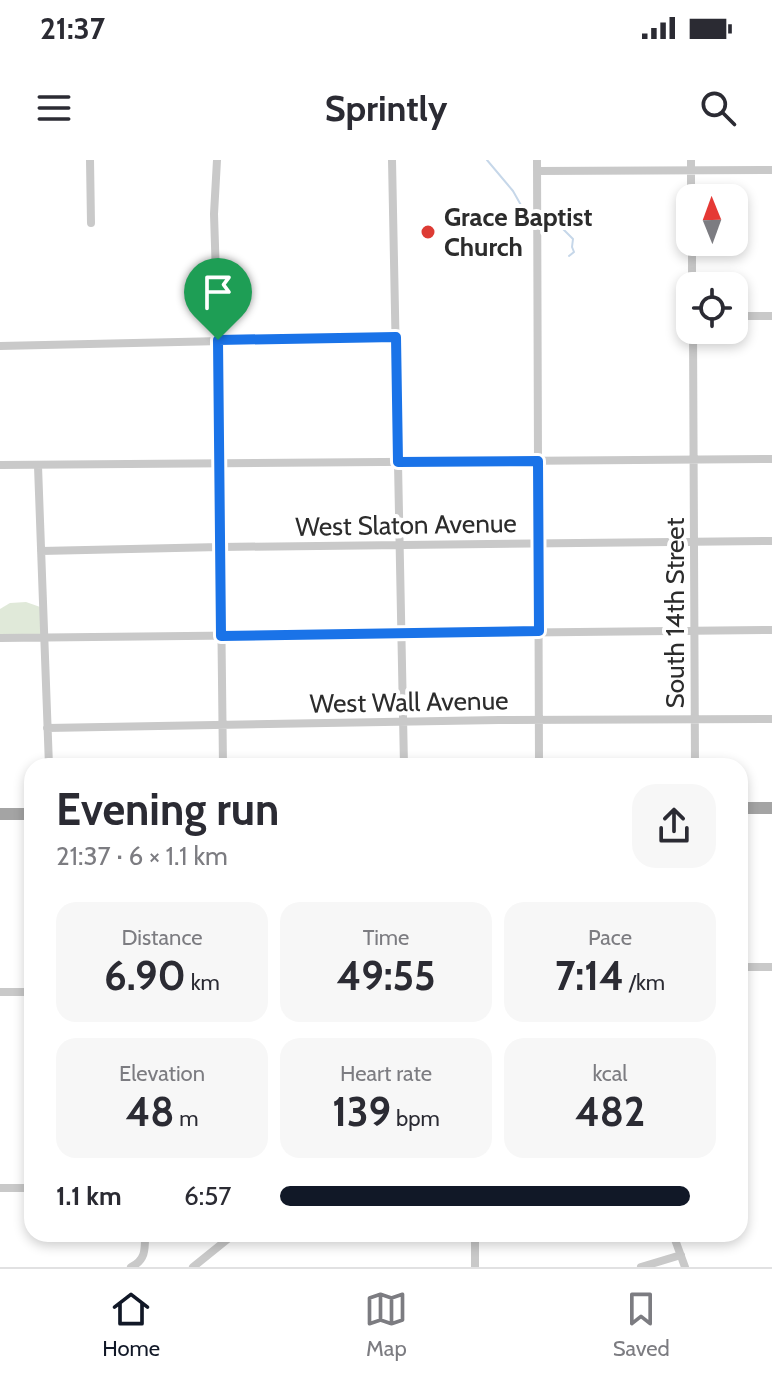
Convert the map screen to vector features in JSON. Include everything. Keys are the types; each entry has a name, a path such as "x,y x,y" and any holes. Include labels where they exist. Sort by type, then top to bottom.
{"main road":[{"path":"748,808 772,808"},
{"path":"0,814 24,814"}],"street":[{"path":"90,160 91,223"},
{"path":"217,160 214,214 223,758"},
{"path":"392,160 404,758"},
{"path":"537,160 539,758"},
{"path":"691,160 691,184"},
{"path":"537,171 772,170"},
{"path":"748,316 772,316"},
{"path":"0,346 396,337"},
{"name":"South 14th Street","path":"693,344 695,758"},
{"path":"0,465 772,459"},
{"path":"38,466 49,758"},
{"name":"West Slaton Avenue","path":"41,551 772,541"},
{"path":"0,638 772,630"},
{"name":"West Wall Avenue","path":"47,728 403,721 772,719"},
{"path":"748,967 772,967"},
{"path":"0,992 24,992"},
{"path":"0,1188 24,1188"},
{"path":"131,1267 139,1263 145,1254 145,1242"},
{"path":"193,1267 224,1242"},
{"path":"475,1242 475,1267"},
{"path":"676,1242 685,1267"},
{"path":"641,1267 681,1255"}],"green space":[{"path":"26,602 43,608 44,638 0,638 0,609 10,603"}],"waterway":[{"path":"487,160 513,191 526,214 535,220"},
{"path":"541,222 561,227 573,239 574,252 569,256"}],"place":[{"name":"Grace Baptist Church","path":"428,232"}],"route":[{"path":"396,337 398,462 538,461 539,631 221,636 218,340 396,337"}]}
